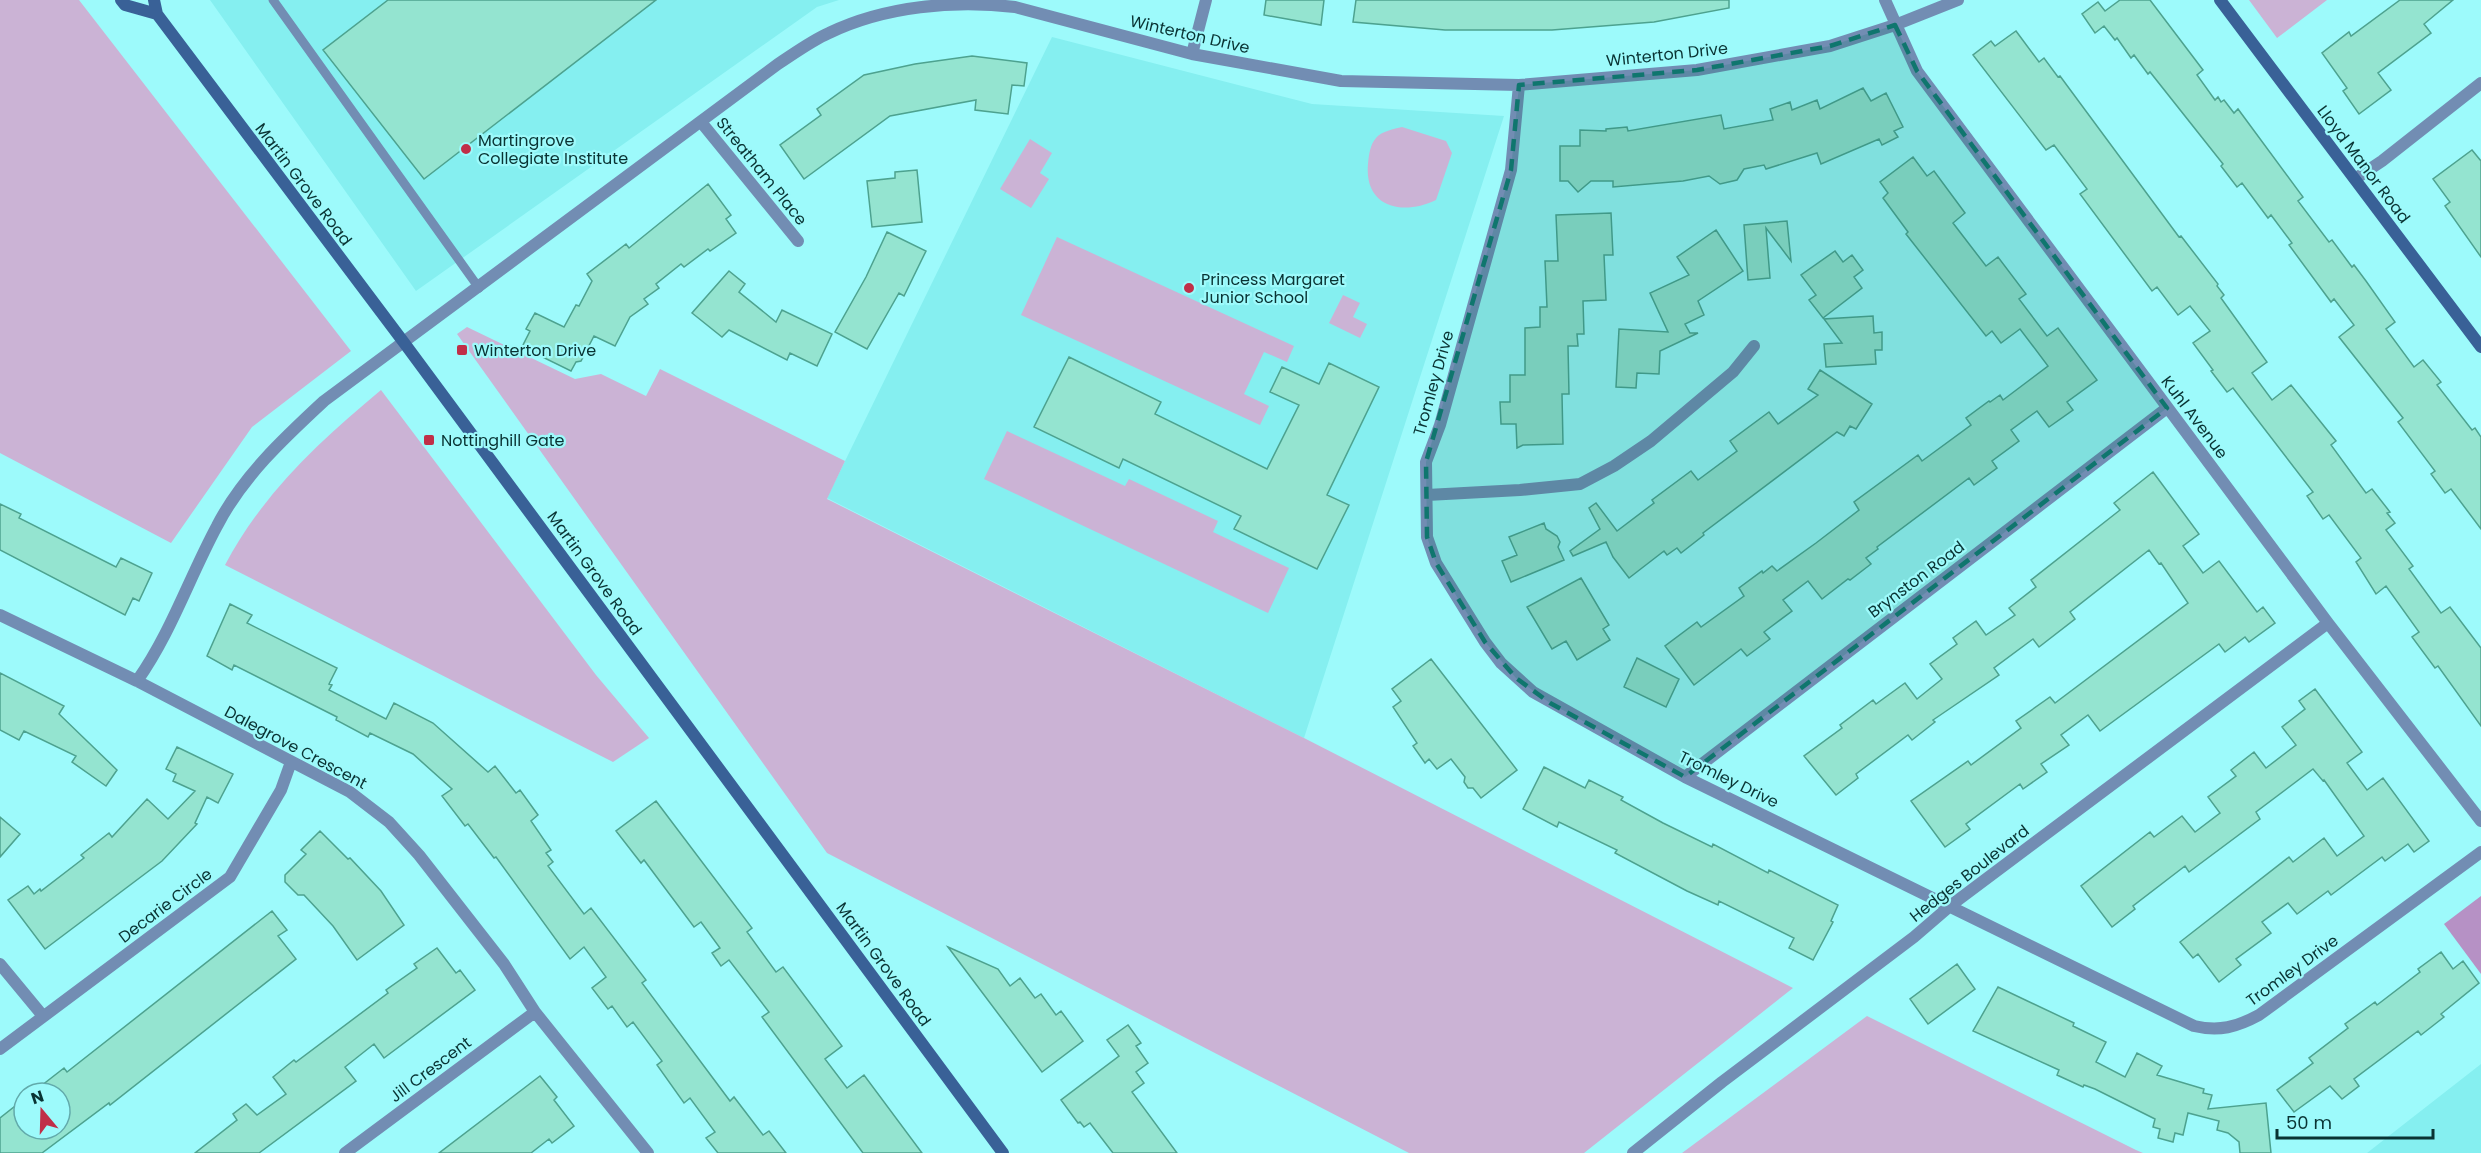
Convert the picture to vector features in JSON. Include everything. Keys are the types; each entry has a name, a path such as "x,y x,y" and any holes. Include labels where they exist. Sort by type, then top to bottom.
{"main road":[{"path":"121,0 125,5 157,14"},
{"name":"Martin Grove Road","path":"154,0 157,14 405,344 1003,1153"},
{"name":"Lloyd Manor Road","path":"2220,0 2481,347"}],"street":[{"path":"1192,54 1206,0"},
{"name":"Kuhl Avenue","path":"1885,0 1917,70 2328,623 2481,821"},
{"name":"Winterton Drive","path":"405,344 778,64 830,32 857,21 913,9 960,3 1015,7 1192,54 1341,81 1519,85 1697,70 1830,46 1895,25 1958,0"},
{"path":"2355,179 2382,161 2481,83"},
{"name":"Tromley Drive","path":"1519,85 1511,170 1440,424 1426,462 1427,537 1436,563 1485,642 1501,663 1524,685 1550,703 1685,777 2194,1026 2212,1030 2228,1028 2259,1015 2481,852"},
{"name":"Streatham Place","path":"701,122 798,241"},
{"path":"137,681 159,648 217,525 279,442 324,401 405,344"},
{"path":"1427,495 1580,484 1614,466 1651,441 1733,372 1754,346"},
{"name":"Brynston Road","path":"1685,777 2167,408"},
{"name":"Dalegrove Crescent","path":"0,615 137,681 350,792 389,822 419,855 504,964 535,1012 648,1153"},
{"name":"Hedges Boulevard","path":"1633,1153 1722,1082 1914,937 1950,906 2328,623"},
{"name":"Decarie Circle","path":"0,1049 230,877 281,790 291,762"},
{"path":"0,964 43,1016"},
{"name":"Jill Crescent","path":"345,1153 535,1012"}],"lane":[{"path":"273,0 479,288"}],"highlighted area":[{"path":"1895,25 1917,71 2167,408 1685,777 1550,703 1516,678 1485,642 1436,563 1427,537 1426,462 1511,170 1519,85 1697,70 1830,46"}],"shaded area":[{"path":"0,0 79,0 351,351 252,427 171,543 0,453"},
{"name":"Martingrove Collegiate Institute","path":"210,0 839,0 817,7 416,291"},
{"path":"2249,0 2327,0 2277,38"},
{"name":"Princess Margaret Junior School","path":"1052,37 1312,104 1504,116 1304,738 827,498"},
{"path":"1402,127 1446,141 1452,153 1436,200 1423,205 1399,207 1388,204 1379,199 1368,179 1369,157 1374,141 1385,132"},
{"path":"1030,139 1052,153 1040,173 1049,179 1031,208 1000,189"},
{"path":"1057,237 1294,346 1287,362 1264,352 1244,394 1269,406 1260,425 1021,315"},
{"path":"1343,295 1360,303 1353,317 1367,324 1360,338 1329,323"},
{"path":"467,327 575,379 601,374 646,396 660,369 845,461 827,499 1304,738 1793,988 1584,1153 1409,1153 827,853 457,334"},
{"path":"381,390 596,675 649,738 613,762 225,565 240,539 275,491 315,449"},
{"path":"1007,431 1125,486 1129,479 1218,521 1213,532 1289,568 1268,613 984,479"},
{"path":"2481,896 2481,974 2444,924"},
{"path":"1867,1016 2136,1150 2143,1153 1682,1153"},
{"path":"2481,1064 2481,1153 2367,1153"}],"building":[{"path":"388,0 656,0 424,179 323,50"},
{"path":"1266,0 1324,0 1321,25 1264,15"},
{"path":"1356,0 1729,0 1729,8 1654,22 1552,30 1445,30 1353,22"},
{"path":"2120,0 2150,0 2203,70 2197,75 2215,100 2218,97 2221,102 2224,100 2234,113 2238,109 2303,197 2298,201 2329,242 2332,240 2352,267 2354,265 2366,281 2395,322 2386,329 2414,367 2423,360 2441,382 2437,385 2472,430 2475,428 2481,437 2481,529 2451,489 2445,493 2431,474 2435,471 2398,422 2403,418 2339,337 2354,325 2334,299 2331,302 2289,245 2292,243 2271,215 2268,218 2242,183 2237,187 2221,166 2223,164 2150,72 2148,74 2134,55 2131,58 2117,38 2115,40 2104,26 2095,33 2082,14 2098,2 2105,11"},
{"path":"2400,0 2453,0 2424,24 2431,33 2378,73 2391,90 2359,114 2343,91 2347,88 2322,53 2349,32 2351,36"},
{"path":"2016,31 2039,62 2044,58 2058,77 2060,76 2179,237 2181,236 2218,284 2217,286 2224,295 2221,298 2267,362 2252,373 2272,400 2291,385 2336,441 2331,445 2366,493 2372,489 2390,512 2387,513 2395,523 2386,530 2413,566 2409,569 2441,613 2450,607 2481,648 2481,726 2438,666 2435,668 2412,637 2419,632 2386,586 2376,594 2356,562 2361,558 2329,515 2323,519 2307,496 2313,492 2233,388 2227,392 2211,371 2213,370 2193,343 2210,331 2190,306 2178,315 2157,287 2152,291 2080,194 2087,189 2054,145 2046,150 1973,55 1991,41 1995,46"},
{"path":"972,56 1027,63 1024,86 1012,85 1008,114 975,110 976,100 890,116 804,179 780,145 821,115 817,109 864,75 915,64"},
{"path":"1863,88 1871,101 1886,93 1903,127 1894,131 1898,137 1882,145 1879,139 1821,164 1817,153 1766,169 1764,165 1744,169 1737,180 1720,184 1709,176 1683,181 1613,187 1613,181 1591,181 1578,192 1568,181 1560,181 1560,146 1580,146 1580,130 1606,131 1606,129 1627,127 1628,131 1721,115 1724,129 1773,120 1770,109 1790,102 1792,110 1817,100 1820,109"},
{"path":"2472,150 2481,161 2481,257 2445,206 2450,202 2433,179"},
{"path":"1913,157 1927,176 1934,171 1965,213 1953,223 1986,266 1998,257 2026,294 2019,299 2047,336 2058,328 2097,380 2067,402 2073,410 2049,427 2037,411 2011,430 2019,441 1992,461 1997,468 1974,485 1969,478 1877,547 1878,549 1866,558 1871,564 1850,580 1848,579 1822,599 1808,581 1783,600 1792,611 1764,632 1770,639 1747,656 1741,649 1694,685 1665,646 1697,622 1701,627 1744,596 1739,588 1762,571 1763,573 1772,566 1777,571 1816,543 1859,510 1854,502 1918,455 1922,461 1971,425 1966,418 1989,401 2000,395 2003,400 2048,366 2020,329 2001,343 1992,331 1986,336 1906,234 1908,232 1883,198 1888,193 1880,182"},
{"path":"917,170 922,222 872,227 867,181 895,178 895,172"},
{"path":"708,184 731,215 726,219 736,233 710,251 708,249 684,267 681,264 656,284 659,288 644,299 648,304 630,317 615,346 594,336 581,361 576,362 571,371 522,347 530,331 526,329 535,313 564,327 576,305 579,306 592,281 587,274 626,244 629,248"},
{"path":"1611,213 1613,255 1604,255 1606,300 1583,301 1584,334 1577,334 1578,346 1568,346 1569,394 1562,394 1563,444 1523,445 1517,448 1516,424 1501,424 1500,402 1510,402 1510,375 1525,375 1525,328 1540,327 1540,307 1547,307 1545,261 1558,261 1556,215"},
{"path":"1787,221 1791,261 1766,228 1770,278 1748,280 1744,225"},
{"path":"1716,230 1743,271 1698,301 1704,315 1685,324 1690,333 1698,333 1660,351 1659,374 1637,373 1636,388 1616,387 1619,329 1668,332 1650,293 1689,275 1677,257"},
{"path":"887,232 926,251 904,296 899,293 867,349 835,332 866,277"},
{"path":"1835,251 1843,262 1852,255 1863,270 1854,277 1862,288 1823,318 1809,300 1816,295 1801,275"},
{"path":"729,271 745,284 739,292 776,322 782,310 832,334 817,366 790,353 787,360 729,330 722,337 692,313"},
{"path":"1873,316 1874,333 1882,332 1882,350 1875,350 1876,364 1826,367 1824,344 1842,343 1824,319"},
{"path":"1069,357 1161,402 1155,414 1267,469 1299,405 1270,392 1282,367 1319,384 1329,363 1379,387 1327,495 1349,505 1317,569 1234,529 1241,516 1123,459 1119,468 1034,427"},
{"path":"1820,370 1872,404 1856,429 1850,426 1844,436 1837,432 1703,533 1704,535 1681,553 1677,548 1667,555 1664,551 1629,578 1613,557 1606,542 1573,556 1570,551 1600,529 1589,508 1596,503 1617,531 1654,503 1652,500 1691,471 1698,480 1737,451 1730,441 1769,412 1778,424 1818,395 1808,389"},
{"path":"2153,472 2199,534 2183,546 2203,573 2219,561 2257,612 2263,607 2275,623 2249,642 2245,637 2225,652 2219,644 2100,731 2088,715 2061,735 2069,745 2041,764 2047,772 2023,789 2020,784 1966,824 1970,829 1945,847 1911,801 1968,761 1971,765 2021,728 2016,721 2050,697 2055,703 2188,603 2161,563 2159,564 2149,550 2070,612 2075,619 2039,647 2033,639 1994,668 1999,675 1933,720 1935,722 1912,740 1908,735 1856,774 1858,778 1836,795 1804,756 1842,728 1840,725 1873,700 1876,704 1905,683 1917,699 1942,679 1930,664 1957,644 1953,638 1976,621 1986,635 2015,615 2009,608 2036,587 2031,580 2120,510 2114,503"},
{"path":"0,504 21,514 19,518 116,567 121,558 152,573 139,601 133,598 125,615 0,550"},
{"path":"1544,523 1546,529 1557,536 1560,542 1558,547 1564,560 1511,582 1502,561 1517,555 1509,537"},
{"path":"1581,578 1609,625 1603,629 1610,640 1577,660 1566,641 1552,649 1527,607"},
{"path":"230,604 252,615 247,623 337,668 329,684 332,685 329,690 386,719 394,703 433,723 488,772 495,766 516,793 520,790 538,815 531,821 551,850 546,853 553,862 548,866 584,914 591,908 646,980 642,983 730,1101 734,1097 763,1135 769,1131 786,1153 718,1153 706,1138 715,1132 690,1098 684,1103 657,1065 662,1061 633,1022 627,1027 612,1006 608,1009 592,988 606,977 584,947 570,959 496,857 494,858 468,824 465,826 442,796 452,789 413,754 370,733 368,737 336,720 337,717 234,665 232,670 207,656"},
{"path":"1637,658 1679,679 1666,707 1624,687"},
{"path":"1431,659 1517,770 1481,798 1473,788 1468,788 1464,782 1465,777 1451,759 1437,769 1429,759 1425,763 1413,746 1417,743 1393,707 1401,701 1392,689"},
{"path":"0,673 64,706 59,714 117,770 106,786 72,762 76,756 24,731 19,740 0,730"},
{"path":"2315,689 2362,752 2347,763 2367,790 2383,778 2429,841 2414,852 2408,844 2385,861 2382,857 2331,895 2328,891 2297,914 2288,903 2262,922 2271,933 2236,959 2241,965 2219,982 2198,954 2193,958 2180,942 2289,857 2293,862 2324,838 2337,856 2364,836 2324,780 2313,769 2256,812 2260,819 2189,872 2185,866 2133,906 2135,909 2112,927 2081,886 2150,832 2154,837 2182,816 2195,832 2220,813 2208,797 2236,776 2231,770 2254,752 2266,768 2296,745 2282,727 2305,709 2299,701"},
{"path":"177,747 233,774 218,803 207,797 195,823 197,824 162,861 45,949 8,900 28,886 34,894 40,889 41,891 84,858 81,855 109,833 112,837 147,799 168,819 195,791 173,781 176,774 166,769"},
{"path":"1544,767 1585,788 1589,780 1623,797 1621,800 1663,823 1712,847 1713,844 1768,873 1769,870 1838,905 1831,921 1833,922 1813,960 1789,948 1794,938 1719,901 1718,905 1687,891 1615,853 1617,850 1559,822 1557,827 1523,809"},
{"path":"656,801 752,928 747,932 776,972 783,967 842,1046 825,1059 847,1088 864,1075 922,1153 863,1153 762,1017 769,1012 729,960 721,966 712,953 720,948 701,922 694,927 644,860 641,863 616,831"},
{"path":"0,817 20,834 0,857"},
{"path":"320,831 381,891 404,925 357,960 333,926 304,895 298,895 285,882 285,875 306,854 301,850"},
{"path":"272,911 287,930 278,936 296,959 110,1105 109,1103 72,1131 72,1081 47,1081 64,1068 67,1072"},
{"path":"948,947 998,969 1010,986 1020,978 1035,998 1041,994 1056,1015 1061,1011 1083,1041 1042,1072"},
{"path":"437,948 456,973 460,970 475,990 384,1058 374,1044 345,1067 356,1081 259,1153 195,1153 237,1120 233,1114 246,1104 257,1115 286,1094 273,1077 388,993 386,990 417,968 414,964"},
{"path":"2441,952 2453,969 2463,961 2479,983 2441,1014 2444,1017 2421,1035 2418,1031 2354,1079 2359,1086 2342,1099 2330,1086 2294,1112 2277,1090 2313,1063 2309,1058 2348,1028 2345,1024 2375,1002 2377,1005 2420,972 2418,969"},
{"path":"1957,964 1975,989 1928,1024 1910,999"},
{"path":"1998,987 2074,1023 2073,1026 2106,1042 2096,1062 2125,1077 2137,1053 2162,1066 2157,1075 2204,1089 2203,1093 2212,1095 2208,1109 2266,1103 2271,1153 2240,1153 2239,1142 2228,1133 2217,1130 2219,1121 2188,1113 2183,1135 2175,1133 2173,1142 2158,1138 2160,1129 2153,1127 2155,1119 2095,1089 2084,1085 2083,1087 2057,1075 2059,1070 1973,1031"},
{"path":"1128,1025 1141,1043 1136,1046 1148,1063 1136,1072 1144,1083 1132,1092 1177,1153 1113,1153 1090,1123 1084,1127 1080,1122 1078,1123 1061,1100 1119,1056 1107,1040"},
{"path":"540,1076 557,1097 554,1100 574,1126 552,1143 549,1139 531,1153 439,1153"},
{"path":"12,1108 12,1141 58,1141 42,1153 0,1153 0,1118"}],"place":[{"name":"Martingrove Collegiate Institute","path":"466,149"},
{"name":"Princess Margaret Junior School","path":"1189,288"},
{"name":"Winterton Drive","path":"462,350"},
{"name":"Nottinghill Gate","path":"429,440"}]}
